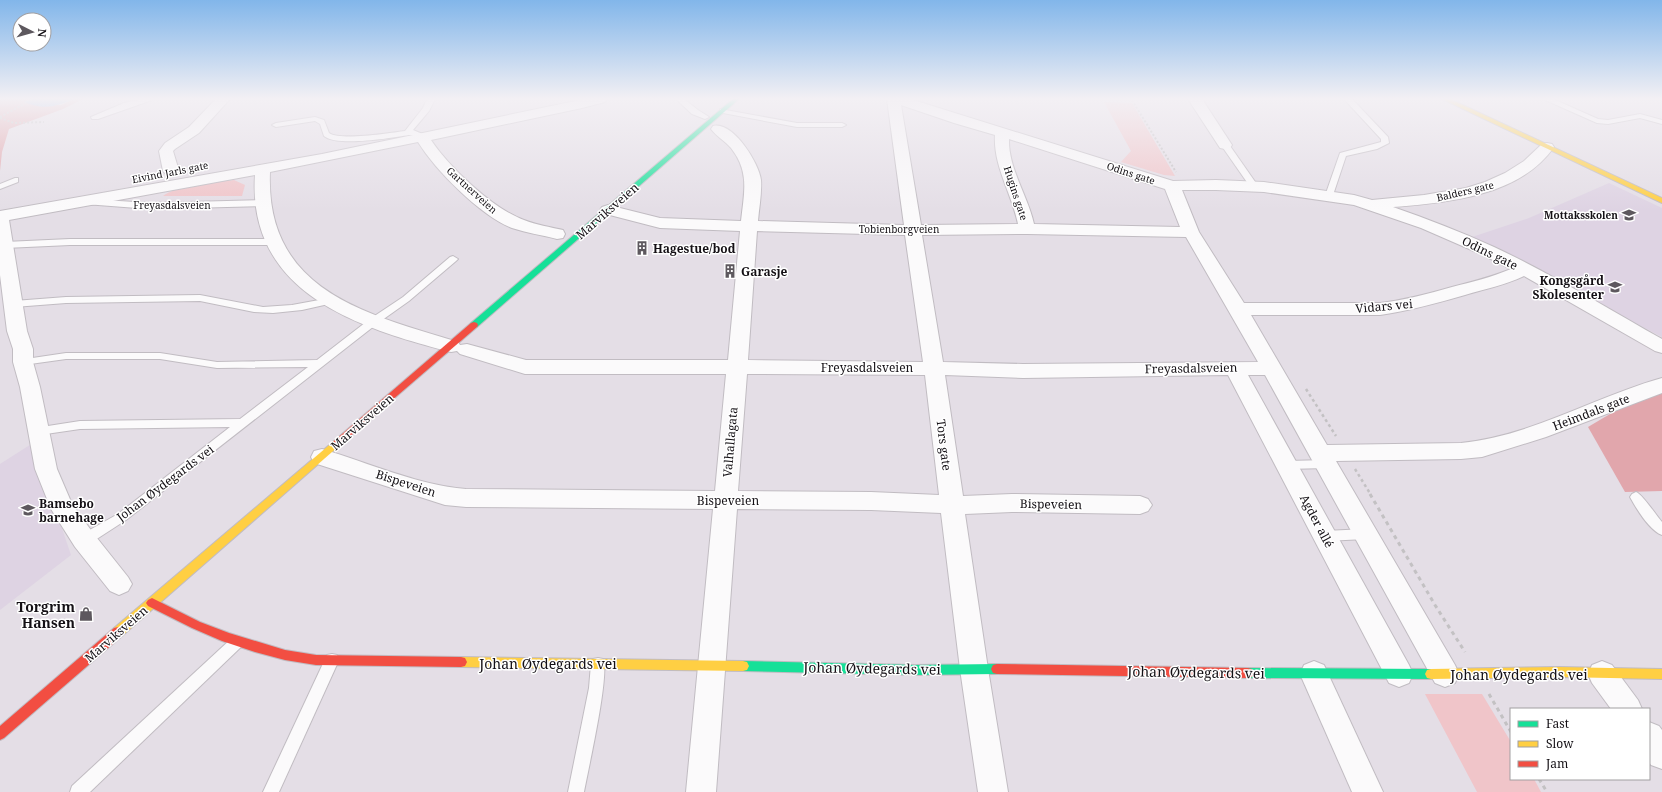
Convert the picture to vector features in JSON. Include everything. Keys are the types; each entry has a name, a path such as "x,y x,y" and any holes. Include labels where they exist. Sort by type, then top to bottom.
{"street":[{"path":"171,171 166,151 170,146 185,136"},
{"name":"Eivind Jarls gate","path":"1,212 81,200 340,154 411,136"},
{"name":"Gartnerveien","path":"416,136 453,175 493,211 518,224 557,234"},
{"name":"Marviksveien","path":"0,734 322,457 459,348 608,210 695,136"},
{"name":"Valhallagata","path":"701,792 713,665 725,500 753,180 751,172 735,143 729,136"},
{"name":"Tors gate","path":"899,136 934,368 974,669 993,792"},
{"name":"Hugins gate","path":"1002,136 1002,146 1005,158 1027,229"},
{"name":"Odins gate","path":"1011,136 1172,186 1254,186 1329,196 1370,204 1467,241 1524,270 1662,347"},
{"path":"1219,136 1225,145"},
{"path":"1524,136 1662,201"},
{"name":"Balders gate","path":"1370,204 1439,198 1486,187 1513,177 1538,159 1547,147"},
{"name":"Eivind Jarls gate","path":"1,212 171,171 299,151 334,150 340,154"},
{"name":"Freyasdalsveien","path":"263,168 261,189 264,203 264,213 268,221 272,239 297,277 309,287 330,301 374,321 525,367 934,368 1023,371 1270,368"},
{"path":"1172,186 1191,232 1238,309 1270,368 1324,459 1445,674"},
{"name":"Tobienborgveien","path":"608,210 660,223 750,227 1191,232"},
{"path":"1,212 17,331 46,468 56,495 84,540 119,584"},
{"name":"Vidars vei","path":"1238,309 1374,309 1396,307 1428,301 1491,283 1524,270"},
{"name":"Agder allé","path":"1234,368 1398,674"},
{"name":"Heimdals gate","path":"1324,459 1482,449 1559,424 1612,402 1631,397 1662,384"},
{"name":"Bispeveien","path":"322,457 445,496 466,498 666,501 871,501 952,505 999,503 1140,505"},
{"name":"Johan Øydegards vei","path":"152,603 197,625 237,642 274,654 332,660 713,665 915,670 974,669 1314,674 1478,674 1558,672 1662,674"},
{"path":"1314,674 1368,792"},
{"name":"Johan Øydegards vei","path":"1602,674 1627,708"},
{"path":"1650,737 1662,755"}],"lane":[{"name":"Eivind Jarls gate","path":"328,136 334,138 392,136"},
{"path":"1329,196 1335,183 1336,174 1343,154 1354,150 1377,147 1385,143 1385,139 1382,136"},
{"path":"1225,145 1254,186"},
{"path":"0,187 15,180"},
{"name":"Freyasdalsveien","path":"81,200 150,206 264,203"},
{"path":"5,245 56,242 274,242"},
{"path":"39,431 80,425 243,423 374,321 406,299 453,259"},
{"path":"14,304 66,300 218,300 255,309 271,310 312,306 330,301"},
{"path":"23,362 66,356 160,356 217,365 320,363"},
{"name":"Johan Øydegards vei","path":"84,540 122,516 243,423"},
{"path":"1287,465 1324,459"},
{"path":"1636,497 1648,515 1662,530"},
{"path":"1325,536 1366,534"},
{"path":"78,792 237,642"},
{"path":"271,792 306,721 332,660"},
{"path":"576,792 596,688 598,664"}],"path":[{"path":"1478,674 1510,730"},
{"path":"1540,780 1547,792"}],"shaded area":[{"path":"0,136 7,136 2,152 0,171"},
{"path":"1123,136 1151,136 1175,176 1164,175 1121,162 1131,151"},
{"path":"234,180 245,185 242,196 163,196 177,189 207,183"},
{"name":"Kongsgård Skolesenter","path":"1609,183 1662,208 1662,337 1472,237 1529,218"},
{"path":"1659,385 1662,385 1662,491 1625,492 1588,427"},
{"name":"Bamsebo barnehage","path":"33,443 71,555 0,610 0,464"},
{"path":"1425,694 1482,694 1510,740 1510,780 1535,780 1541,792 1477,792"}],"traffic: fast":[{"path":"474,325 693,136"},
{"path":"743,666 915,670 997,669"},
{"path":"1248,673 1431,674"}],"traffic: slow":[{"path":"1524,136 1662,201"},
{"path":"118,632 337,443"},
{"path":"461,662 743,666"},
{"path":"1431,674 1558,672 1662,674"}],"traffic: jam":[{"path":"337,443 474,325"},
{"path":"152,603 196,625 226,637 285,655 316,660 461,662"},
{"path":"0,734 118,632"},
{"path":"997,669 1248,673"}],"place":[{"name":"Mottaksskolen","path":"1629,215"},
{"name":"Hagestue/bod","path":"642,248"},
{"name":"Garasje","path":"730,271"},
{"name":"Kongsgård Skolesenter","path":"1615,287"},
{"name":"Bamsebo barnehage","path":"28,510"},
{"name":"Torgrim Hansen","path":"86,614"}]}
